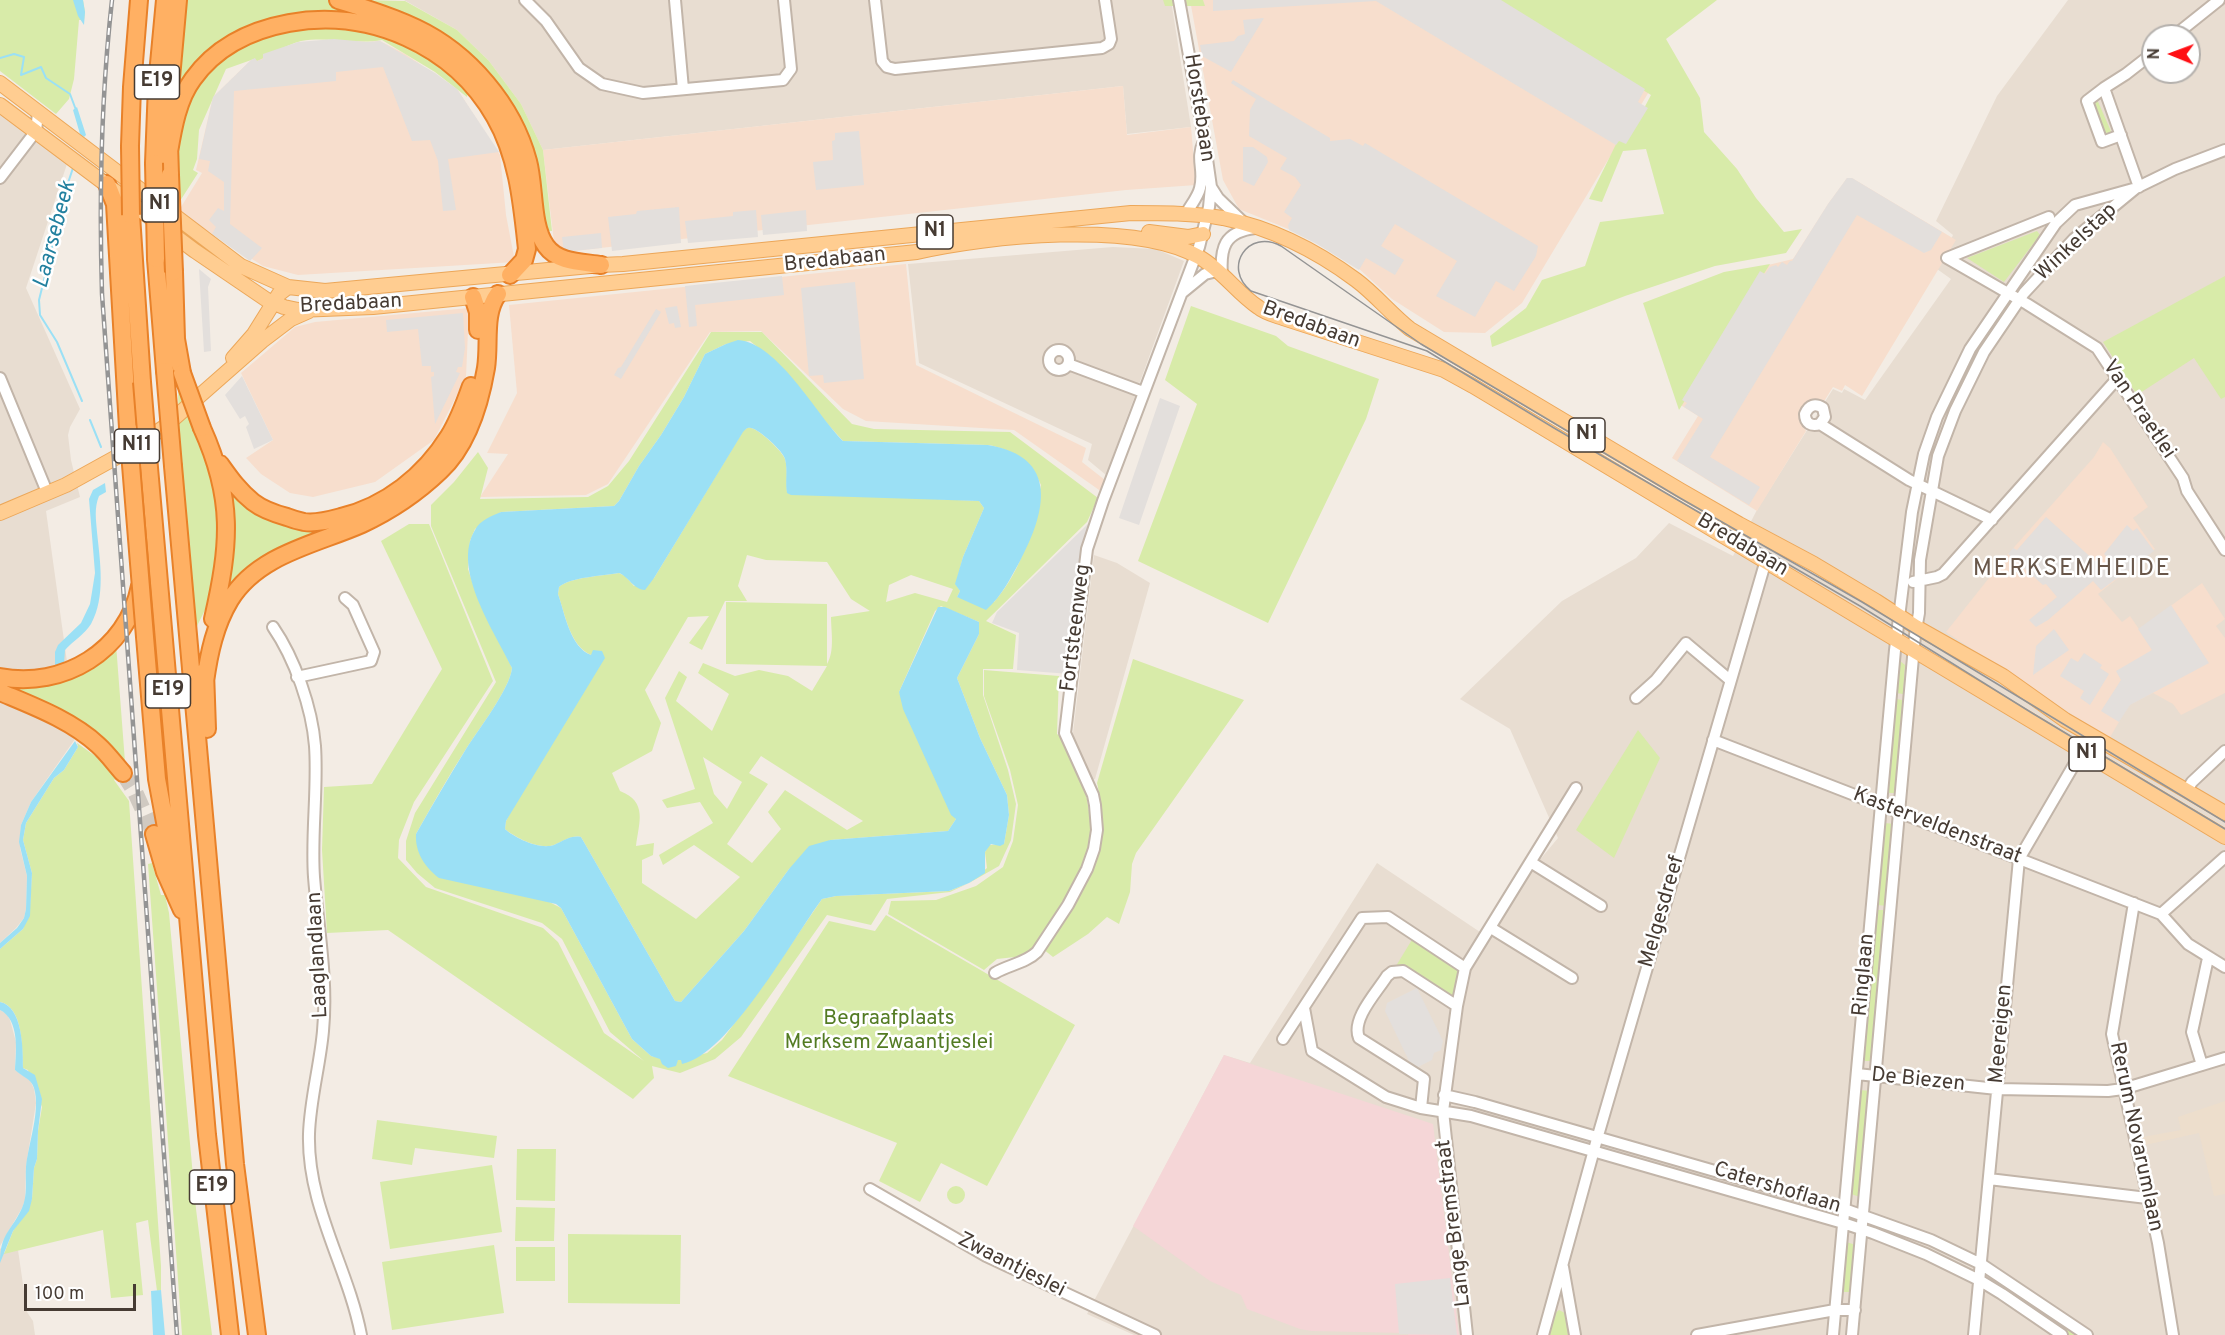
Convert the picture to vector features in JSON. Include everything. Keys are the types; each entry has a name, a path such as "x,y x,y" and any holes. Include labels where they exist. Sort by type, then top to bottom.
{"highway":[{"name":"E19","path":"139,0 130,146 132,241 188,925 209,1156 230,1335"},
{"name":"E19","path":"165,0 157,85 154,163 156,259 173,372 173,466 235,1164 257,1335"},
{"path":"178,0 168,111 176,339 173,372 214,455 231,481 255,504 282,516 306,522 327,521 357,513 384,501 404,488 435,455 449,436 462,411 472,381 478,341 478,312 472,297"},
{"path":"338,0 418,29 448,46 476,72 504,107 517,131 528,161 538,228 546,246 560,258 601,265"},
{"path":"169,152 175,119 192,80 227,45 254,31 302,20 334,19 389,30 419,43 452,65 479,94 495,116 517,174 527,249 524,260 510,275"},
{"path":"106,184 115,204 128,428 157,779 174,871 188,925"},
{"path":"205,682 219,622 231,599 248,579 279,558 389,511 423,487 443,468 459,446 471,421 486,368 489,309 498,294"},
{"path":"210,883 211,805 205,682 208,645 226,551 225,507 214,455"},
{"path":"0,677 31,680 70,671 105,649 130,618 139,593 145,564 148,456"},
{"path":"0,692 34,706 98,744 123,773"},
{"path":"154,834 165,872 188,925"}],"main road":[{"name":"Bredabaan","path":"0,83 241,267 288,287 325,291 422,283 1131,213 1196,215 1250,226 1291,240 1325,259 1363,286 1410,329 1680,490 1814,564 1900,615 1916,627 2003,676 2065,720 2225,813"},
{"name":"Bredabaan","path":"0,105 250,290 279,305 311,310 373,307 870,257 917,252 958,244 1046,236 1105,234 1152,240 1195,255 1220,273 1252,303 1272,314 1454,375 2225,837"},
{"path":"1188,237 1195,234 1198,228 1196,215"},
{"path":"1105,234 1131,231 1188,237 1203,234"},
{"path":"870,257 879,254 881,247 880,243 872,239"},
{"path":"422,283 417,292 420,299 425,301"},
{"name":"N11","path":"0,513 66,485 164,428 215,382 258,338 288,287"},
{"path":"250,290 259,308 258,338"},
{"name":"N11","path":"258,338 311,310"}],"street":[{"path":"525,0 546,21 579,68 602,84 643,93 783,80 791,69 784,0"},
{"path":"675,0 683,89"},
{"path":"875,0 882,61 887,67 894,69 1102,48 1109,44 1111,39 1105,0"},
{"name":"Horstebaan","path":"1179,0 1210,187 1196,215"},
{"path":"2189,24 2219,0"},
{"path":"2121,135 2102,142 2086,101 2141,62"},
{"path":"2104,88 2138,188"},
{"path":"0,178 36,132 36,111"},
{"path":"1196,215 1202,175 1198,152 1204,141"},
{"name":"Winkelstap","path":"1931,491 1938,456 1970,376 2019,299 2041,272 2074,239 2138,188 2175,168 2225,150"},
{"path":"1180,294 1205,274 1220,273 1221,255 1225,244 1238,232 1250,226 1218,198 1210,187"},
{"name":"Winkelstap","path":"1917,484 1934,426 1950,387 1970,349 2055,223 2075,206 2138,188"},
{"name":"Fortsteenweg","path":"995,973 1006,966 1031,958 1037,952 1078,886 1094,849 1097,830 1095,805 1065,733 1087,549 1203,234 1196,215"},
{"name":"Winkelstap","path":"2007,293 1947,258 2049,217"},
{"path":"170,232 179,219"},
{"name":"Van Praetlei","path":"2007,293 2097,348 2116,380 2127,392 2183,478 2187,491 2225,550"},
{"path":"1068,364 1143,392"},
{"path":"0,378 47,492"},
{"path":"1904,581 1918,582 1943,574 2116,380"},
{"path":"1820,424 1917,484 1992,520"},
{"name":"Ringlaan","path":"1833,1335 1880,805 1908,540 1917,484"},
{"name":"Ringlaan","path":"1852,1335 1919,613 1918,582 1931,491"},
{"name":"Melgesdreef","path":"1543,1335 1597,1139 1766,560"},
{"path":"297,677 371,661 374,652 352,605 345,598"},
{"name":"Laaglandlaan","path":"273,627 286,646 297,677 309,712 315,747 313,843 325,994 323,1032 309,1134 311,1163 320,1212 355,1308 361,1335"},
{"path":"1636,698 1656,680 1686,643 1730,680"},
{"name":"Kasterveldenstraat","path":"1713,740 2161,915"},
{"name":"Meereigen","path":"1974,1335 2019,859 2082,751"},
{"path":"2187,790 2192,782 2225,751"},
{"name":"Lange Bremstraat","path":"1467,1335 1443,1111 1457,1006 1465,968 1532,863 1576,788"},
{"path":"2225,857 2161,915 2188,944 2225,967"},
{"path":"1532,863 1601,906"},
{"name":"Rerum Novarumlaan","path":"2134,903 2112,1034 2158,1243 2173,1335"},
{"path":"1283,1039 1362,918 1388,917 1465,968"},
{"path":"1491,928 1572,978"},
{"path":"2202,1065 2192,1032 2208,958"},
{"path":"1421,1108 1424,1079 1359,1038 1357,1026 1363,1013 1392,972 1403,971 1457,1006"},
{"name":"Lange Bremstraat","path":"1304,1008 1312,1051 1386,1097 1421,1108 1443,1111"},
{"name":"De Biezen","path":"1857,1074 1997,1089 2108,1091 2123,1089 2225,1058"},
{"name":"Catershoflaan","path":"1444,1095 1845,1209 1931,1240 1981,1264 2087,1335"},
{"name":"Catershoflaan","path":"1443,1111 1471,1116 1844,1223 1926,1254 1979,1280 2062,1335"},
{"path":"1989,1179 2147,1198"},
{"name":"Zwaantjeslei","path":"870,1189 986,1256 1155,1335"},
{"path":"1889,1240 1894,1227"},
{"name":"Melgesdreef","path":"1562,1264 1575,1335"},
{"path":"1697,1335 1835,1310 1855,1310"}],"shaded area":[{"path":"404,0 1171,0 1191,127 1127,134 1123,86 543,150 521,104 489,61 457,30"},
{"path":"1190,0 1504,0 1650,90 1522,303 1485,333 1444,332 1392,299 1356,266 1308,237 1239,209 1223,180"},
{"path":"1213,0 1501,0 1645,89 1638,102 1648,108 1626,144 1619,141 1616,145 1376,1 1213,11"},
{"path":"2068,0 2225,0 2225,1335 1134,1335 1087,1314 1224,1055 1250,1063 1377,863 1480,932 1558,838 1510,729 1460,699 1562,601 1636,558 1669,523 1733,556 1758,508 1833,389 1842,393 1844,389 1865,400 1951,279 1937,269 1953,235 1936,221 1997,96"},
{"path":"1264,18 1231,72 1202,56 1200,45 1234,41 1238,36 1245,34 1243,20"},
{"path":"334,39 380,41 405,54 457,89 500,155 506,215 515,262 298,275 263,266 178,212 202,173 196,170 213,97 251,60"},
{"path":"334,39 380,41 435,73 457,89 499,152 448,159 456,210 443,211 438,161 430,140 412,141 383,67 336,72 336,81 234,91 230,224 262,248 250,261 212,234 216,227 209,220 218,208 224,211 224,182 208,171 210,161 199,159 213,97 251,60 263,59 263,54 298,42"},
{"path":"1233,80 1330,138 1330,141 1350,139 1363,146 1365,143 1538,246 1536,256 1514,291 1496,281 1475,317 1436,296 1457,261 1395,224 1381,246 1404,260 1395,275 1366,258 1359,270 1289,230 1288,225 1292,218 1284,212 1301,185 1295,177 1280,169 1287,158 1249,136 1250,110 1256,99 1231,83"},
{"path":"1123,86 1127,135 1191,127 1196,185 1126,190 564,252 555,250 543,150"},
{"path":"0,113 67,164 26,288 80,409 68,435 71,460 80,497 46,511 67,662 55,668 33,672 0,673"},
{"path":"859,131 864,185 816,190 813,162 833,160 832,141 835,140 835,133"},
{"path":"1243,147 1253,147 1267,157 1268,162 1254,186 1243,181"},
{"path":"1847,178 1852,178 1956,240 1862,396 1845,385 1842,391 1833,387 1823,403 1805,405 1802,409 1799,419 1806,431 1757,511 1672,458 1698,416 1679,404 1764,266 1793,259"},
{"path":"1847,178 1852,178 1942,232 1931,250 1924,253 1857,215 1710,457 1760,487 1749,505 1677,461 1703,419 1684,407 1687,403 1682,400 1760,271 1765,274 1770,267 1776,265 1778,267 1782,262 1787,265 1792,261"},
{"path":"679,207 681,243 612,251 608,217 636,214 637,211"},
{"path":"756,210 758,237 688,243 685,221 733,216 733,212"},
{"path":"806,210 807,231 763,235 761,215"},
{"path":"601,233 602,248 564,252 562,237"},
{"path":"1113,247 1156,249 1184,261 1106,475 1088,460 1092,444 919,363 908,264"},
{"path":"906,264 916,365 1086,448 1082,462 1105,480 1102,492 1014,430 866,421 843,409 761,331 710,332 608,484 586,495 480,497 508,454 487,453 517,393 509,305"},
{"path":"199,269 211,279 208,287 211,351 204,352"},
{"path":"782,276 784,295 695,305 697,326 689,327 685,286"},
{"path":"855,282 864,379 824,383 823,375 809,376 801,288"},
{"path":"677,306 681,327 675,328 674,323 669,324 665,308"},
{"path":"469,308 466,377 434,440 375,482 313,497 290,493 261,474 246,458 273,440 241,373 295,327 315,322"},
{"path":"656,309 661,312 621,379 614,375"},
{"path":"463,313 465,348 462,367 458,367 456,372 460,373 435,424 431,377 434,376 434,372 431,372 431,366 422,366 418,329 387,332 386,320"},
{"path":"242,376 273,440 254,449 246,427 249,424 245,416 240,419 225,395"},
{"path":"1160,398 1180,406 1139,525 1119,518"},
{"path":"2103,442 2110,448 2148,507 2133,518 2155,549 2098,594 2122,622 2130,616 2139,629 2202,583 2225,619 2216,626 2225,638 2225,693 2181,715 2173,704 2153,693 2129,705 2109,739 1946,632 2008,554 2094,457"},
{"path":"2046,517 2105,570 2112,562 2104,554 2127,525 2133,531 2137,528 2154,551 2101,590 2093,581 2048,620 2036,627 2029,620 2057,597 2046,584 2043,585 2008,554 2013,548 2017,550"},
{"path":"1089,523 1080,565 1070,674 1017,670 1019,633 992,623 997,612"},
{"path":"1094,555 1117,563 1150,583 1095,779 1091,780 1075,746 1073,733"},
{"path":"2171,605 2209,663 2130,705 2119,722 2101,711 2121,680 2116,671 2152,650 2138,629"},
{"path":"2054,629 2069,650 2033,675 2036,646"},
{"path":"2084,653 2102,665 2100,668 2109,674 2090,705 2080,698 2084,691 2060,676 2071,658 2078,662"},
{"path":"0,700 57,726 75,739 31,802 21,825 20,848 27,876 26,909 24,918 0,943"},
{"path":"1417,988 1443,1041 1441,1050 1434,1053 1432,1060 1418,1067 1409,1061 1385,1011 1387,1003"},
{"path":"0,1010 7,1014 10,1020 16,1042 15,1070 30,1080 36,1103 26,1166 25,1200 0,1246"},
{"path":"1224,1055 1433,1124 1459,1335 1408,1335 1408,1333 1300,1329 1247,1309 1241,1295 1210,1281 1133,1226"},
{"path":"2225,1101 2225,1194 2214,1196 2199,1133 2145,1145 2143,1137 2181,1130 2178,1117"},
{"path":"0,1248 5,1253 18,1250 27,1312 33,1321 35,1335 0,1335"},
{"path":"1450,1278 1457,1335 1399,1334 1395,1284"}],"green space":[{"path":"0,0 83,0 85,12 84,20 79,20 74,79 69,99 56,114 0,71"},
{"path":"185,0 328,0 373,22 250,30 177,98"},
{"path":"358,0 405,1 457,30 489,61 521,104 543,150 552,231 545,231 525,136"},
{"path":"1163,0 1203,0 1205,6 1165,6"},
{"path":"1497,0 1717,0 1666,39 1700,98 1704,132 1737,169 1756,198 1784,232 1802,229 1786,253 1715,266 1625,296 1492,347 1490,336 1526,308 1542,280 1585,266 1600,222 1664,214 1646,149 1623,151 1602,202 1589,199 1622,132 1633,129 1651,95"},
{"path":"343,27 391,38 434,60 468,91 467,97 435,72 382,40 362,42 311,40 295,43 257,61 254,59 226,69 199,130 197,159 193,170 198,173 180,201 179,179 176,175 176,147 188,100 201,78 220,59 252,41 287,30"},
{"path":"2096,97 2113,136 2105,139 2089,101"},
{"path":"2037,231 2040,235 2004,282 1967,258"},
{"path":"1770,264 1679,410 1643,303 1724,272"},
{"path":"2225,276 2225,397 2221,399 2194,358 2137,395 2103,342"},
{"path":"1191,306 1276,336 1288,346 1379,379 1366,419 1268,623 1138,561 1197,404 1165,380"},
{"path":"711,332 762,332 852,424 874,429 1010,432 1098,498 1087,522 986,621 1016,635 1013,669 983,669 983,695 1008,770 1016,804 1011,840 999,866 969,883 950,892 887,899 871,925 827,915 741,1037 715,1059 680,1073 652,1066 654,1078 633,1099 388,930 327,933 322,850 324,787 372,784 442,669 381,541 409,524 429,524 493,681 414,802 399,840 398,858 426,887 543,928 558,942 604,1033 644,1061 610,1032 562,939 542,923 435,888 406,860 406,841 415,813 496,682 431,526 431,505 454,482 478,452 488,468 480,499 588,497 608,486 629,461","holes":["750,341 761,350 843,441 988,445 1020,458 1032,470 1041,485 1030,532 1020,561 994,602 957,597 960,591 956,584 963,557 984,508 979,501 787,492 785,459 780,451 755,429 748,428 743,431 654,578 634,586 619,573 579,579 559,587 558,594 573,637 584,651 591,655 506,821 505,829 535,845 554,845 571,838 581,837 675,1001 681,1002 744,931 789,869 830,840 948,831 956,819 899,692 935,611 941,606 979,622 979,634 957,678 980,738 1007,795 1009,815 1004,844 989,845 985,852 987,868 969,883 949,891 836,896 822,899 722,1040 707,1053 676,1062 651,1056 632,1039 561,908 416,834 453,770 500,698 512,668 475,590 468,569 470,541 475,529 501,512 614,506 684,397 705,354 726,344","747,555 766,560 827,562 851,599 870,611 831,617 832,647 827,664 827,604 726,602 726,664 827,666 812,691 788,676 759,670 735,676 703,663 698,673 729,694 712,731 676,701 687,677 679,671 665,698 695,789 662,800 667,808 700,802 713,823 659,855 663,865 694,845 740,877 696,919 642,883 642,860 653,855 654,843 636,846 640,821 638,807 635,801 620,791 612,773 652,751 661,723 645,690 688,617 709,616 689,643 702,650 725,601 747,601 738,586","911,575 953,589 947,602 915,593 886,602 889,585","761,756 863,821 847,830 785,790 768,812 781,829 752,863 727,844 768,784 749,773","703,757 742,782 727,809 714,794"]},
{"path":"178,384 211,464 223,530 209,602 195,630 179,447"},
{"path":"226,481 243,498 334,523 322,535 224,604"},
{"path":"116,644 125,762 107,742 0,687 9,684 24,684"},
{"path":"1133,659 1244,700 1136,853 1132,864 1130,892 1119,924 1107,917 1088,934 1053,957 1043,949 1080,889 1093,865 1100,845 1102,818 1097,783"},
{"path":"1899,660 1905,665 1903,694 1896,693"},
{"path":"984,670 1059,676 1057,734 1064,739 1087,799 1091,841 1088,860 1038,948 1024,956 997,959 984,970 888,914 891,901 936,900 976,886 1003,867 1013,841 1018,805 1010,770 984,696"},
{"path":"1896,699 1902,700 1903,729 1897,793 1886,793"},
{"path":"1638,730 1660,758 1614,858 1576,830"},
{"path":"77,743 98,758 118,777 114,780 129,801 161,1266 161,1290 157,1291 148,1220 136,1223 143,1295 111,1298 103,1230 4,1254 13,1231 32,1199 42,1107 28,1070 23,1068 22,1041 18,1020 8,1006 0,1002 0,949 23,929 30,906 32,873 23,840 26,823 54,778 64,770 78,747"},
{"path":"1884,823 1895,824 1888,906 1877,905"},
{"path":"152,863 161,895 165,895 169,913 196,1209 212,1335 182,1335 148,864"},
{"path":"1877,910 1887,910 1873,1061 1863,1061"},
{"name":"Begraafplaats Merksem Zwaantjeslei","path":"886,915 1075,1025 987,1186 941,1163 920,1202 879,1181 897,1143 728,1076 829,921 875,931"},
{"path":"1413,938 1457,969 1459,976 1452,997 1402,966 1396,966"},
{"path":"1860,1090 1870,1091 1860,1197 1851,1194"},
{"path":"377,1120 497,1136 494,1158 415,1148 412,1165 372,1159"},
{"path":"517,1149 556,1149 555,1201 516,1200"},
{"path":"492,1165 502,1232 390,1249 380,1182"},
{"path":"956,1186 962,1189 965,1195 962,1201 956,1204 950,1201 947,1195 950,1189"},
{"path":"516,1207 555,1208 554,1241 515,1241"},
{"path":"568,1234 681,1235 680,1304 568,1303"},
{"path":"1846,1242 1856,1245 1852,1292 1841,1292"},
{"path":"494,1245 504,1313 392,1330 382,1262"},
{"path":"516,1247 555,1247 555,1281 516,1281"},
{"path":"1993,1275 2080,1335 2068,1335 1992,1283"},
{"path":"1559,1310 1565,1313 1568,1335 1548,1335 1554,1314"}],"water":[{"path":"73,0 83,0 84,25 78,16"},
{"path":"77,107 86,135 84,137 80,134 73,110"},
{"path":"738,340 753,344 782,366 843,441 988,445 1011,451 1027,461 1037,474 1041,489 1040,506 1036,524 1020,561 1001,593 986,610 957,597 960,591 955,584 963,557 984,508 979,501 791,495 787,493 784,456 765,436 755,429 747,428 645,590 637,587 619,573 579,579 559,587 558,594 566,620 578,645 591,655 593,650 602,651 605,658 506,821 505,829 521,839 541,846 554,845 570,838 581,837 675,1001 681,1002 744,931 789,869 809,846 830,840 948,831 956,819 951,815 903,709 899,692 938,607 945,607 979,622 979,634 957,678 980,738 1007,795 1009,815 1004,844 1000,846 991,844 985,852 985,873 949,891 836,896 822,899 759,993 720,1040 700,1056 682,1064 681,1060 678,1060 676,1066 668,1068 662,1064 660,1059 651,1056 632,1039 561,908 556,904 439,878 422,859 417,847 416,834 466,749 500,698 512,668 486,619 472,581 468,563 469,546 475,530 487,519 501,512 614,506 684,397 705,354"},
{"path":"105,483 106,492 99,496 96,510 101,579 99,602 91,624 65,650 64,664 55,668 55,652 58,645 81,623 90,604 95,573 89,499 93,490"},
{"path":"75,741 78,747 64,770 54,778 26,823 23,840 32,873 30,916 23,929 0,949 0,943 17,928 24,918 26,909 27,876 19,842 21,825 31,802"},
{"path":"0,1002 8,1005 17,1020 22,1040 23,1068 35,1075 42,1099 37,1159 29,1211 13,1231 0,1263 4,1239 24,1203 27,1158 36,1097 33,1085 15,1070 14,1029 11,1021 0,1010"},
{"path":"161,1290 165,1335 153,1335 151,1291"}],"waterway":[{"path":"0,58 14,54 24,57 21,75 41,67 46,78 70,94 76,110"},
{"name":"Laarsebeek","path":"73,168 62,201 39,300 40,315 57,342 82,401"},
{"name":"Laarsebeek","path":"90,420 101,447"}],"tunnel":[{"path":"123,773 135,792 154,834"}],"tram line":[{"path":"2225,822 1862,602 1680,498 1421,344 1281,246 1269,242 1258,242 1249,246 1243,253 1239,262 1239,272 1243,282 1251,291 1427,351 1554,428 1860,606 2225,829"}],"railway":[{"path":"112,0 105,73 102,147 102,294 177,1335"}],"district":[{"name":"MERKSEMHEIDE","path":"2072,570"}]}
